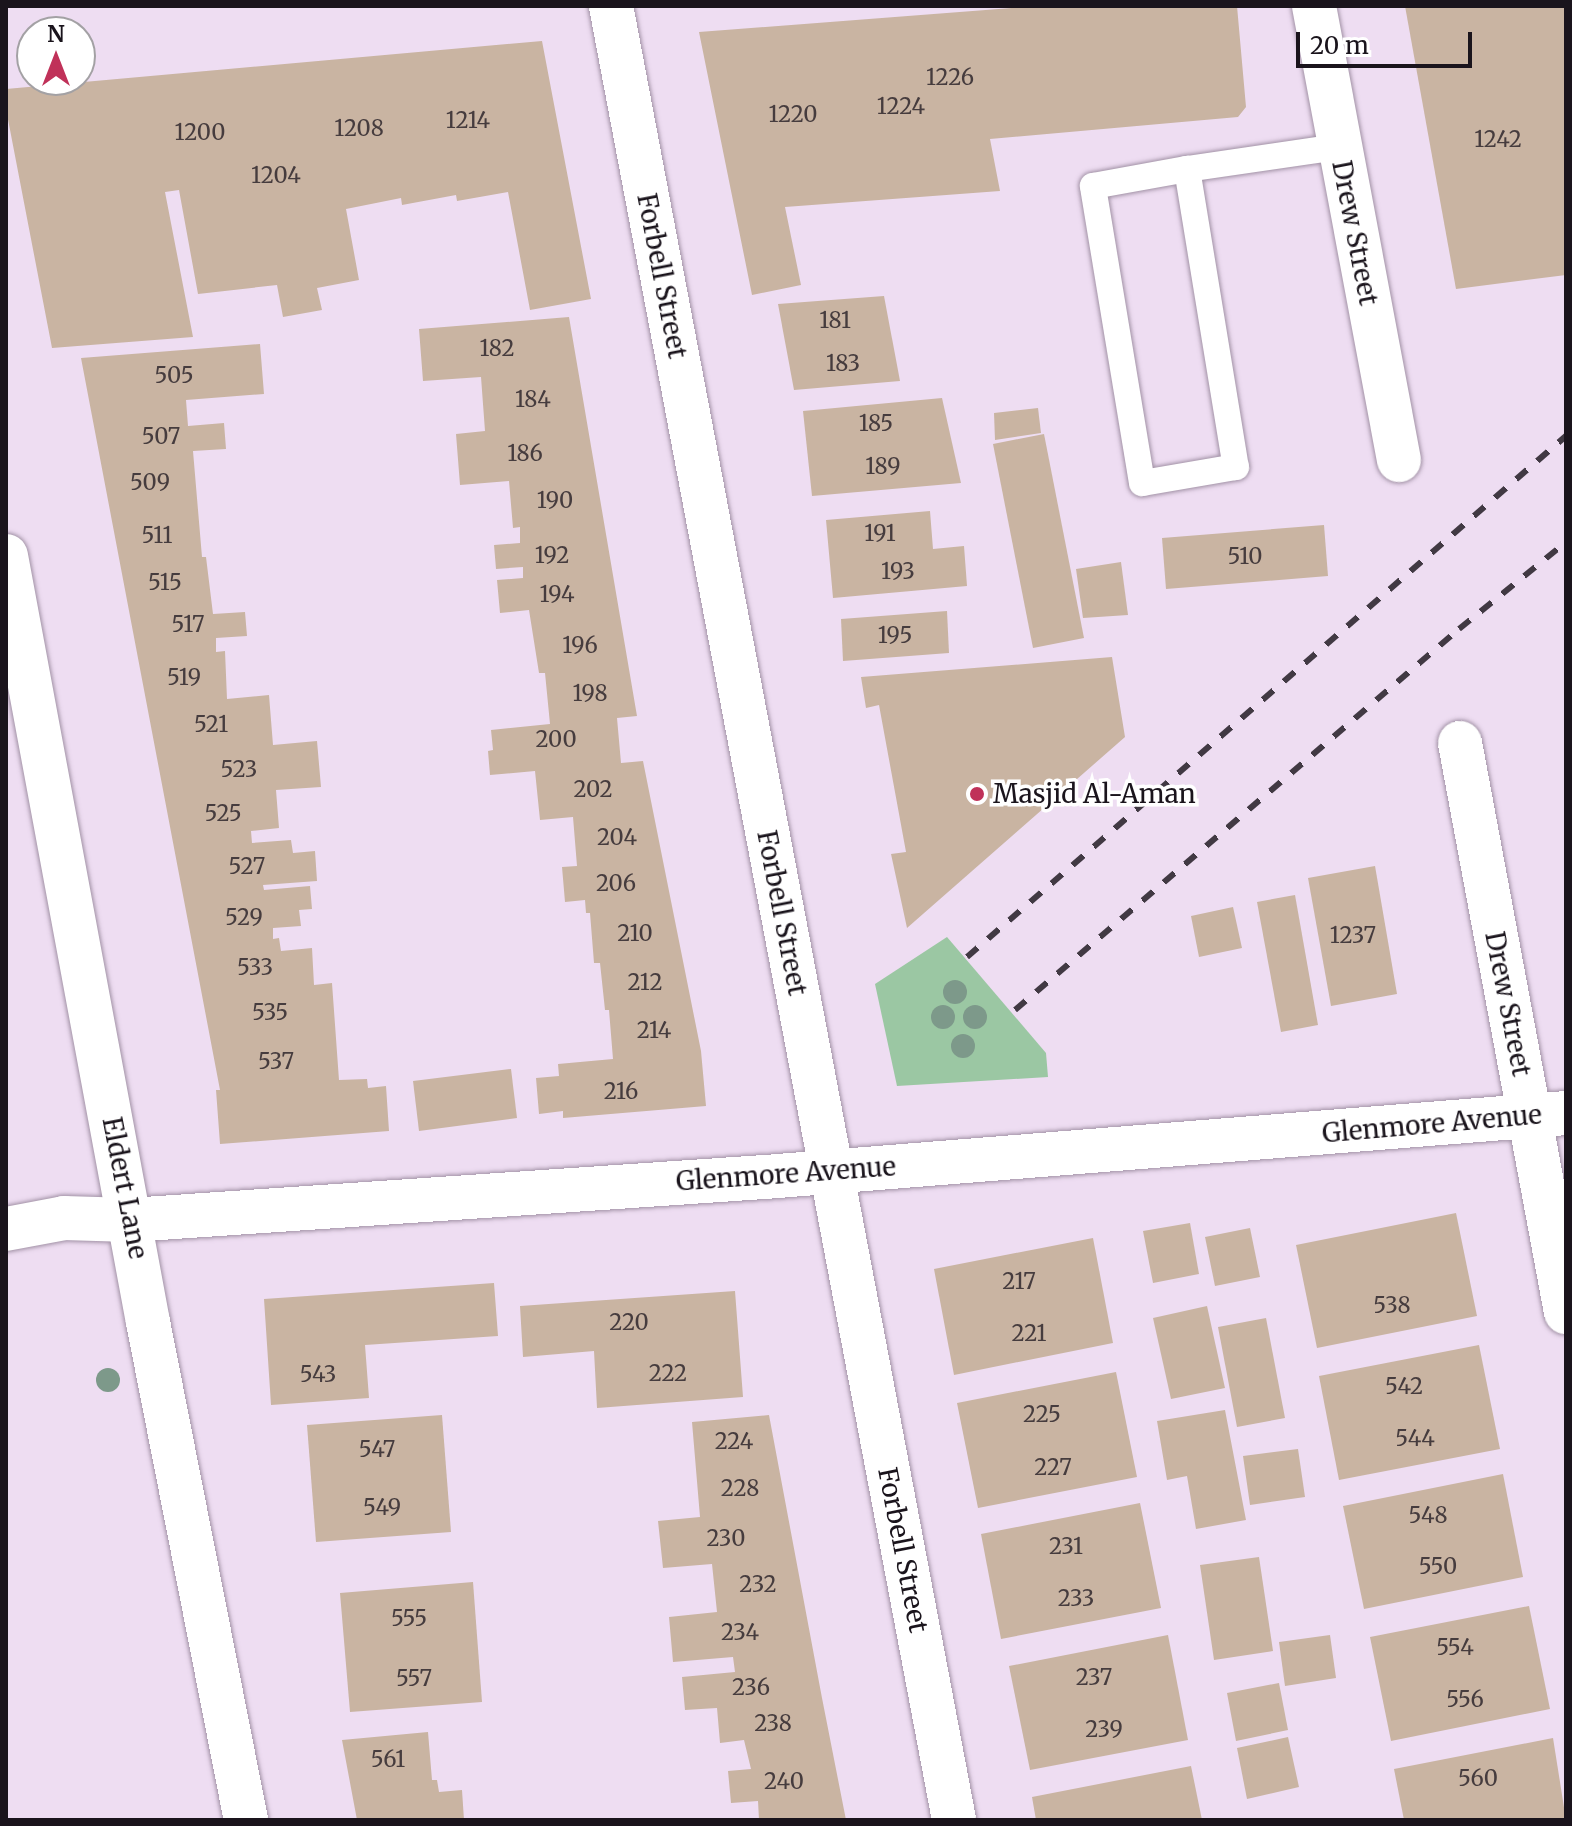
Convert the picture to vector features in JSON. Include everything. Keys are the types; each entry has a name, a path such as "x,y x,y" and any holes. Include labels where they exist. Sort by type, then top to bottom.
{"street":[{"name":"Forbell Street","path":"611,6 954,1820"},
{"name":"Drew Street","path":"1314,6 1399,460"},
{"name":"Eldert Lane","path":"6,556 246,1820"},
{"name":"Drew Street","path":"1460,743 1548,1115 1566,1312"},
{"name":"Glenmore Avenue","path":"6,1229 64,1218 130,1220 832,1172 1548,1115"}],"lane":[{"path":"1187,169 1236,467 1142,483 1093,186 1187,169 1338,147"}],"green space":[{"path":"947,937 1046,1053 1048,1077 897,1086 875,984"}],"building":[{"path":"1039,6 1237,6 1246,107 1238,117 990,139 1000,191 785,207 801,285 752,295 699,32"},
{"path":"1405,6 1566,6 1566,275 1456,289"},
{"path":"542,41 591,299 530,310 508,192 457,201 456,195 402,205 401,198 346,209 359,280 317,288 322,310 283,317 277,285 198,294 179,190 165,192 193,337 52,348 6,109 6,89 16,88 16,96 96,96 96,81"},
{"path":"884,296 900,381 794,390 778,304"},
{"path":"569,317 637,716 617,718 621,763 643,761 701,1051 706,1106 563,1118 563,1111 539,1114 536,1078 559,1076 558,1064 613,1059 609,1010 605,1010 600,963 594,963 590,913 586,913 585,900 565,902 562,867 577,866 573,817 540,820 535,771 490,775 488,751 493,750 491,730 550,724 545,673 539,673 529,610 500,613 497,580 523,578 523,567 496,569 494,545 520,543 520,527 513,528 509,481 460,485 456,434 485,431 481,377 423,381 419,329"},
{"path":"260,344 264,394 186,400 188,426 224,423 226,449 193,451 202,557 206,557 213,614 245,612 247,636 216,638 216,652 225,651 227,699 269,695 273,745 317,741 321,787 276,790 279,828 251,831 252,843 291,840 293,853 315,851 317,881 263,885 264,890 310,886 312,909 299,910 301,926 273,928 273,939 279,938 281,951 312,948 314,985 332,983 339,1080 367,1079 368,1088 386,1086 389,1131 220,1144 216,1090 220,1090 81,358"},
{"path":"942,398 961,483 812,496 803,411"},
{"path":"1038,408 1041,433 995,440 994,413"},
{"path":"1044,434 1084,638 1033,648 993,444"},
{"path":"930,511 933,549 964,546 967,586 833,598 826,520"},
{"path":"1324,525 1328,576 1166,589 1162,538"},
{"path":"1121,562 1128,615 1083,618 1076,569"},
{"path":"947,611 949,653 843,661 841,619"},
{"name":"Masjid Al-Aman","path":"1112,657 1125,737 907,928 891,854 906,852 879,705 866,708 861,677"},
{"path":"1375,866 1397,994 1331,1006 1308,878"},
{"path":"1295,895 1318,1025 1281,1032 1257,902"},
{"path":"1233,907 1242,948 1199,957 1191,916"},
{"path":"511,1069 517,1118 419,1131 413,1081"},
{"path":"1456,1213 1477,1316 1317,1348 1296,1245"},
{"path":"1190,1223 1199,1274 1153,1283 1143,1231"},
{"path":"1250,1228 1260,1277 1215,1286 1205,1237"},
{"path":"1093,1238 1113,1343 954,1375 934,1269"},
{"path":"494,1283 498,1336 365,1345 369,1398 271,1405 264,1299"},
{"path":"735,1291 743,1397 597,1408 594,1351 523,1357 520,1306"},
{"path":"1207,1306 1225,1388 1171,1399 1153,1318"},
{"path":"1266,1318 1285,1418 1237,1427 1218,1327"},
{"path":"1479,1345 1500,1449 1339,1480 1319,1376"},
{"path":"1116,1372 1137,1477 978,1508 957,1403"},
{"path":"1225,1410 1246,1520 1196,1529 1187,1476 1167,1480 1157,1421"},
{"path":"442,1415 451,1532 316,1542 307,1425"},
{"path":"769,1415 846,1820 759,1820 758,1801 731,1803 728,1771 751,1769 744,1740 720,1743 717,1708 685,1710 682,1677 735,1672 733,1657 673,1662 669,1617 717,1612 712,1564 663,1568 658,1521 700,1517 692,1422"},
{"path":"1298,1449 1305,1497 1250,1505 1243,1456"},
{"path":"1503,1474 1523,1577 1364,1609 1343,1506"},
{"path":"1140,1503 1161,1608 1001,1639 981,1534"},
{"path":"1259,1557 1273,1651 1214,1660 1200,1565"},
{"path":"473,1582 482,1702 350,1712 340,1593"},
{"path":"1529,1606 1550,1709 1391,1741 1370,1637"},
{"path":"1168,1635 1188,1740 1030,1770 1009,1666"},
{"path":"1330,1635 1336,1678 1285,1686 1279,1642"},
{"path":"1279,1683 1288,1730 1236,1741 1227,1693"},
{"path":"428,1732 432,1780 437,1780 439,1792 462,1790 464,1820 357,1820 342,1740"},
{"path":"1288,1737 1299,1787 1247,1799 1237,1748"},
{"path":"1553,1738 1566,1820 1404,1820 1394,1769"},
{"path":"1191,1766 1202,1820 1036,1820 1032,1797"}],"railway":[{"path":"967,957 1566,436"},
{"path":"1015,1010 1459,629 1566,542"}],"place":[{"name":"Masjid Al-Aman","path":"977,794"}]}
